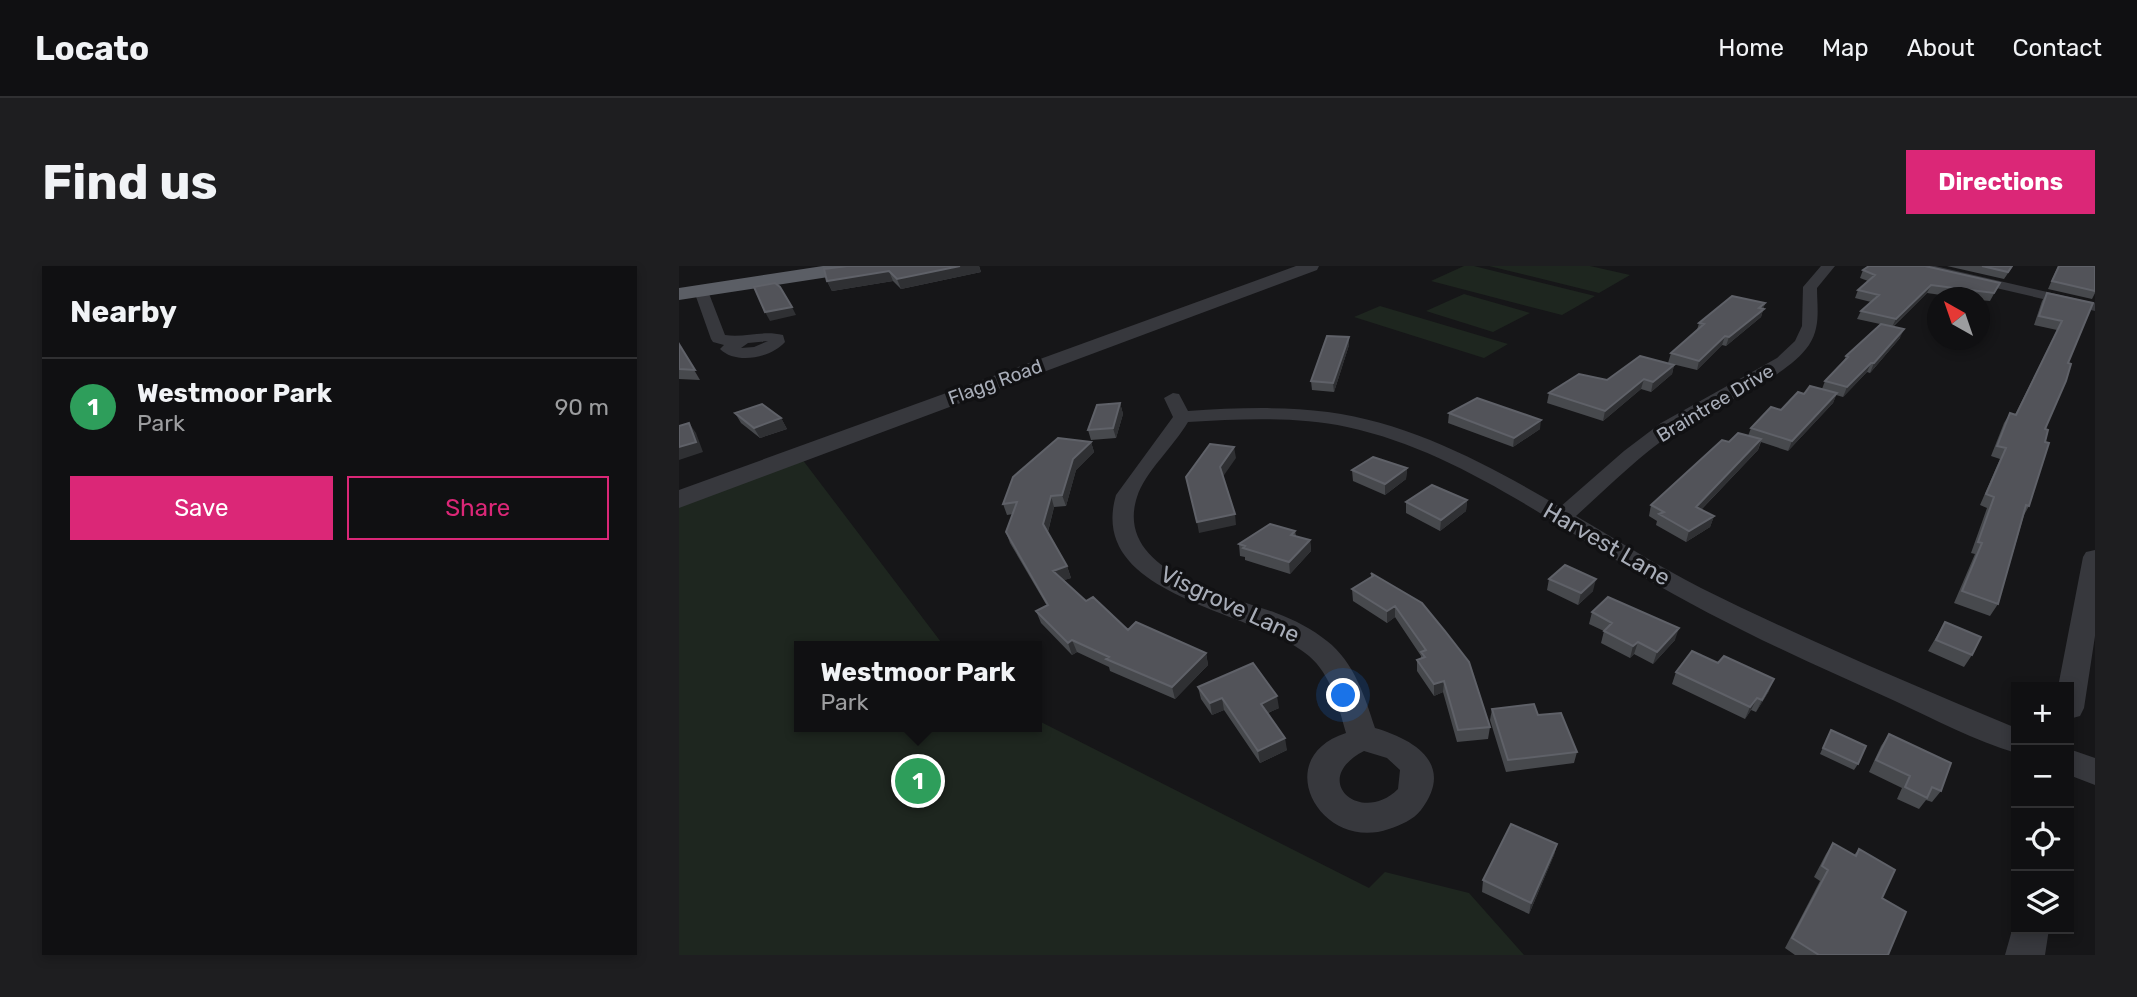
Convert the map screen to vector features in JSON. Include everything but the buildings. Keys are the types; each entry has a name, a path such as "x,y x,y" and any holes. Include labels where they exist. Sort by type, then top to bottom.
{"highway":[{"path":"679,294 861,266"}],"street":[{"name":"Flagg Road","path":"679,500 1311,266"},
{"name":"Braintree Drive","path":"1562,517 1631,455 1668,427 1783,362 1802,343 1810,326 1810,287 1828,266"},
{"path":"1918,266 2095,307"},
{"path":"701,291 719,339 737,342"},
{"name":"Harvest Lane","path":"1177,408 1349,421 1383,430 1477,470 1649,570 1733,614 1870,679 2011,739"},
{"name":"Visgrove Lane","path":"1177,408 1127,494 1122,512 1125,530 1133,547 1147,565 1167,580 1266,619 1304,638 1321,651 1346,685 1363,739"},
{"path":"2074,682 2095,557"},
{"path":"2074,764 2095,772"},
{"path":"2025,955 2029,934"}],"shaded area":[{"path":"1464,266 1474,266 1595,296 1562,315 1431,281"},
{"path":"1489,266 1590,266 1630,275 1599,293"},
{"path":"1464,294 1530,313 1493,332 1426,311"},
{"path":"1380,306 1508,344 1484,358 1354,317"},
{"path":"802,459 940,641 794,641 794,732 1042,732 1042,723 1369,888 1385,872 1469,893 1524,955 679,955 679,505"}],"place":[{"name":"Westmoor Park","path":"918,781"}]}
